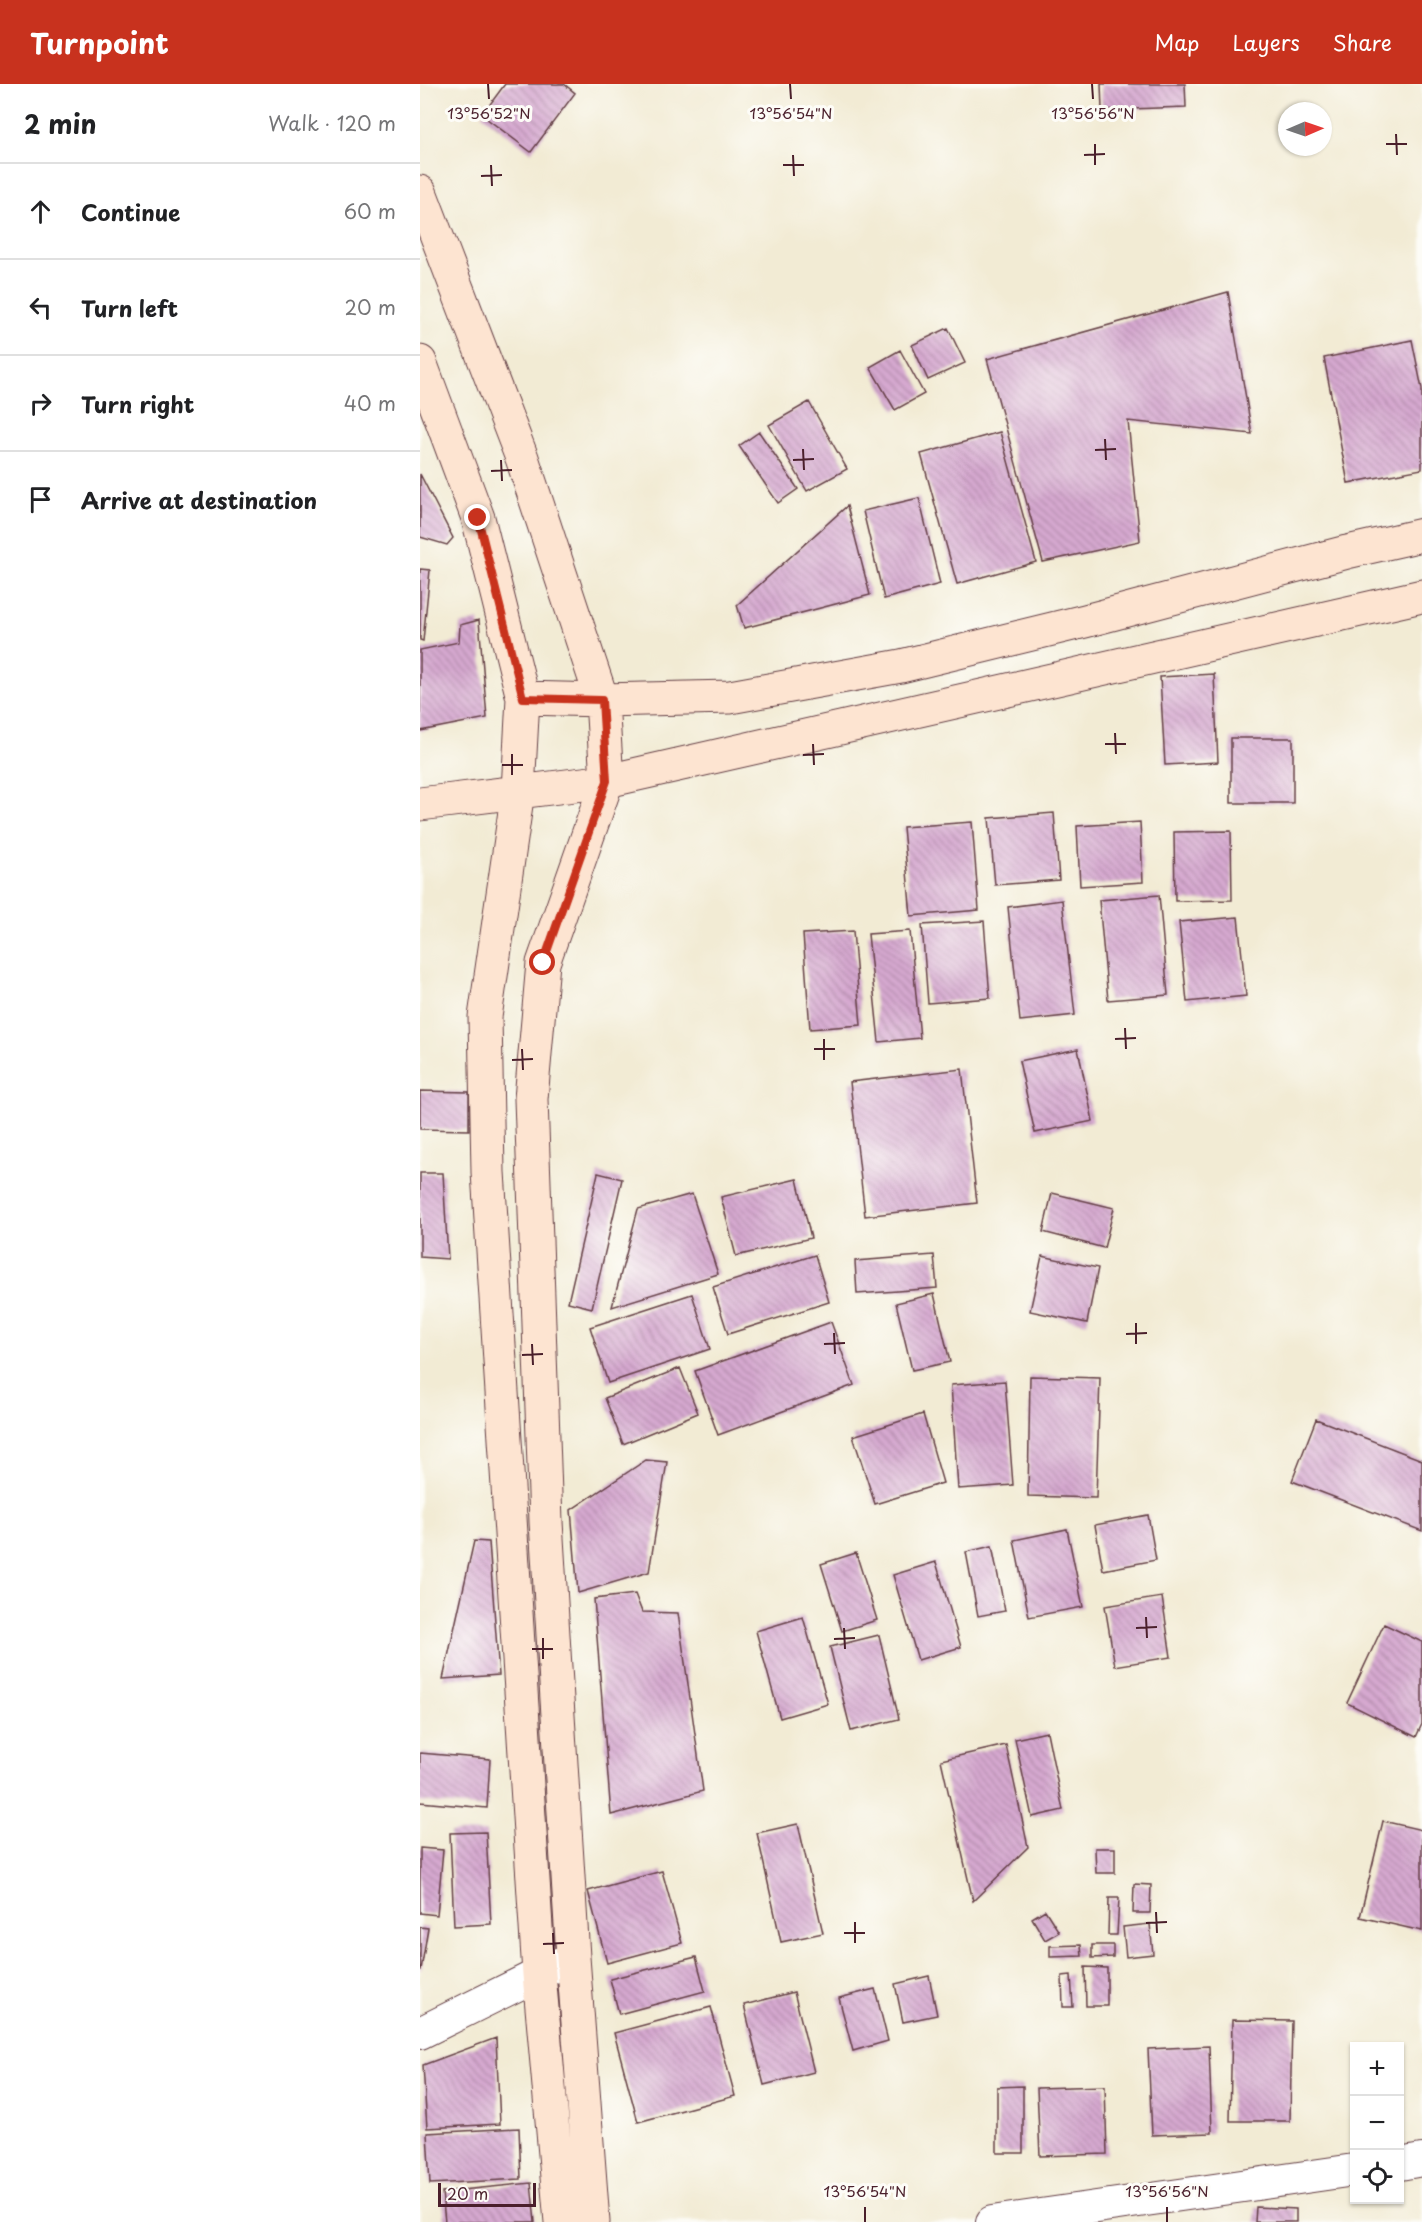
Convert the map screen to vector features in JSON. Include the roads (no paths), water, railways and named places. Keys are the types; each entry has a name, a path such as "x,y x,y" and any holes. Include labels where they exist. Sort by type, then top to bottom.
{"street":[{"path":"420,192 522,458 602,700 607,781 543,963 531,1099 546,1522 573,1957 593,2222"},
{"path":"420,362 478,518 523,698 518,791 485,1017 488,1172 539,1974 561,2222"},
{"path":"523,698 602,700 730,697 901,666 1085,621 1347,552 1422,535"},
{"path":"420,804 607,781 1422,596"},
{"path":"420,2033 573,1957"},
{"path":"1404,2163 1422,2160"},
{"path":"992,2222 1350,2171"}]}
